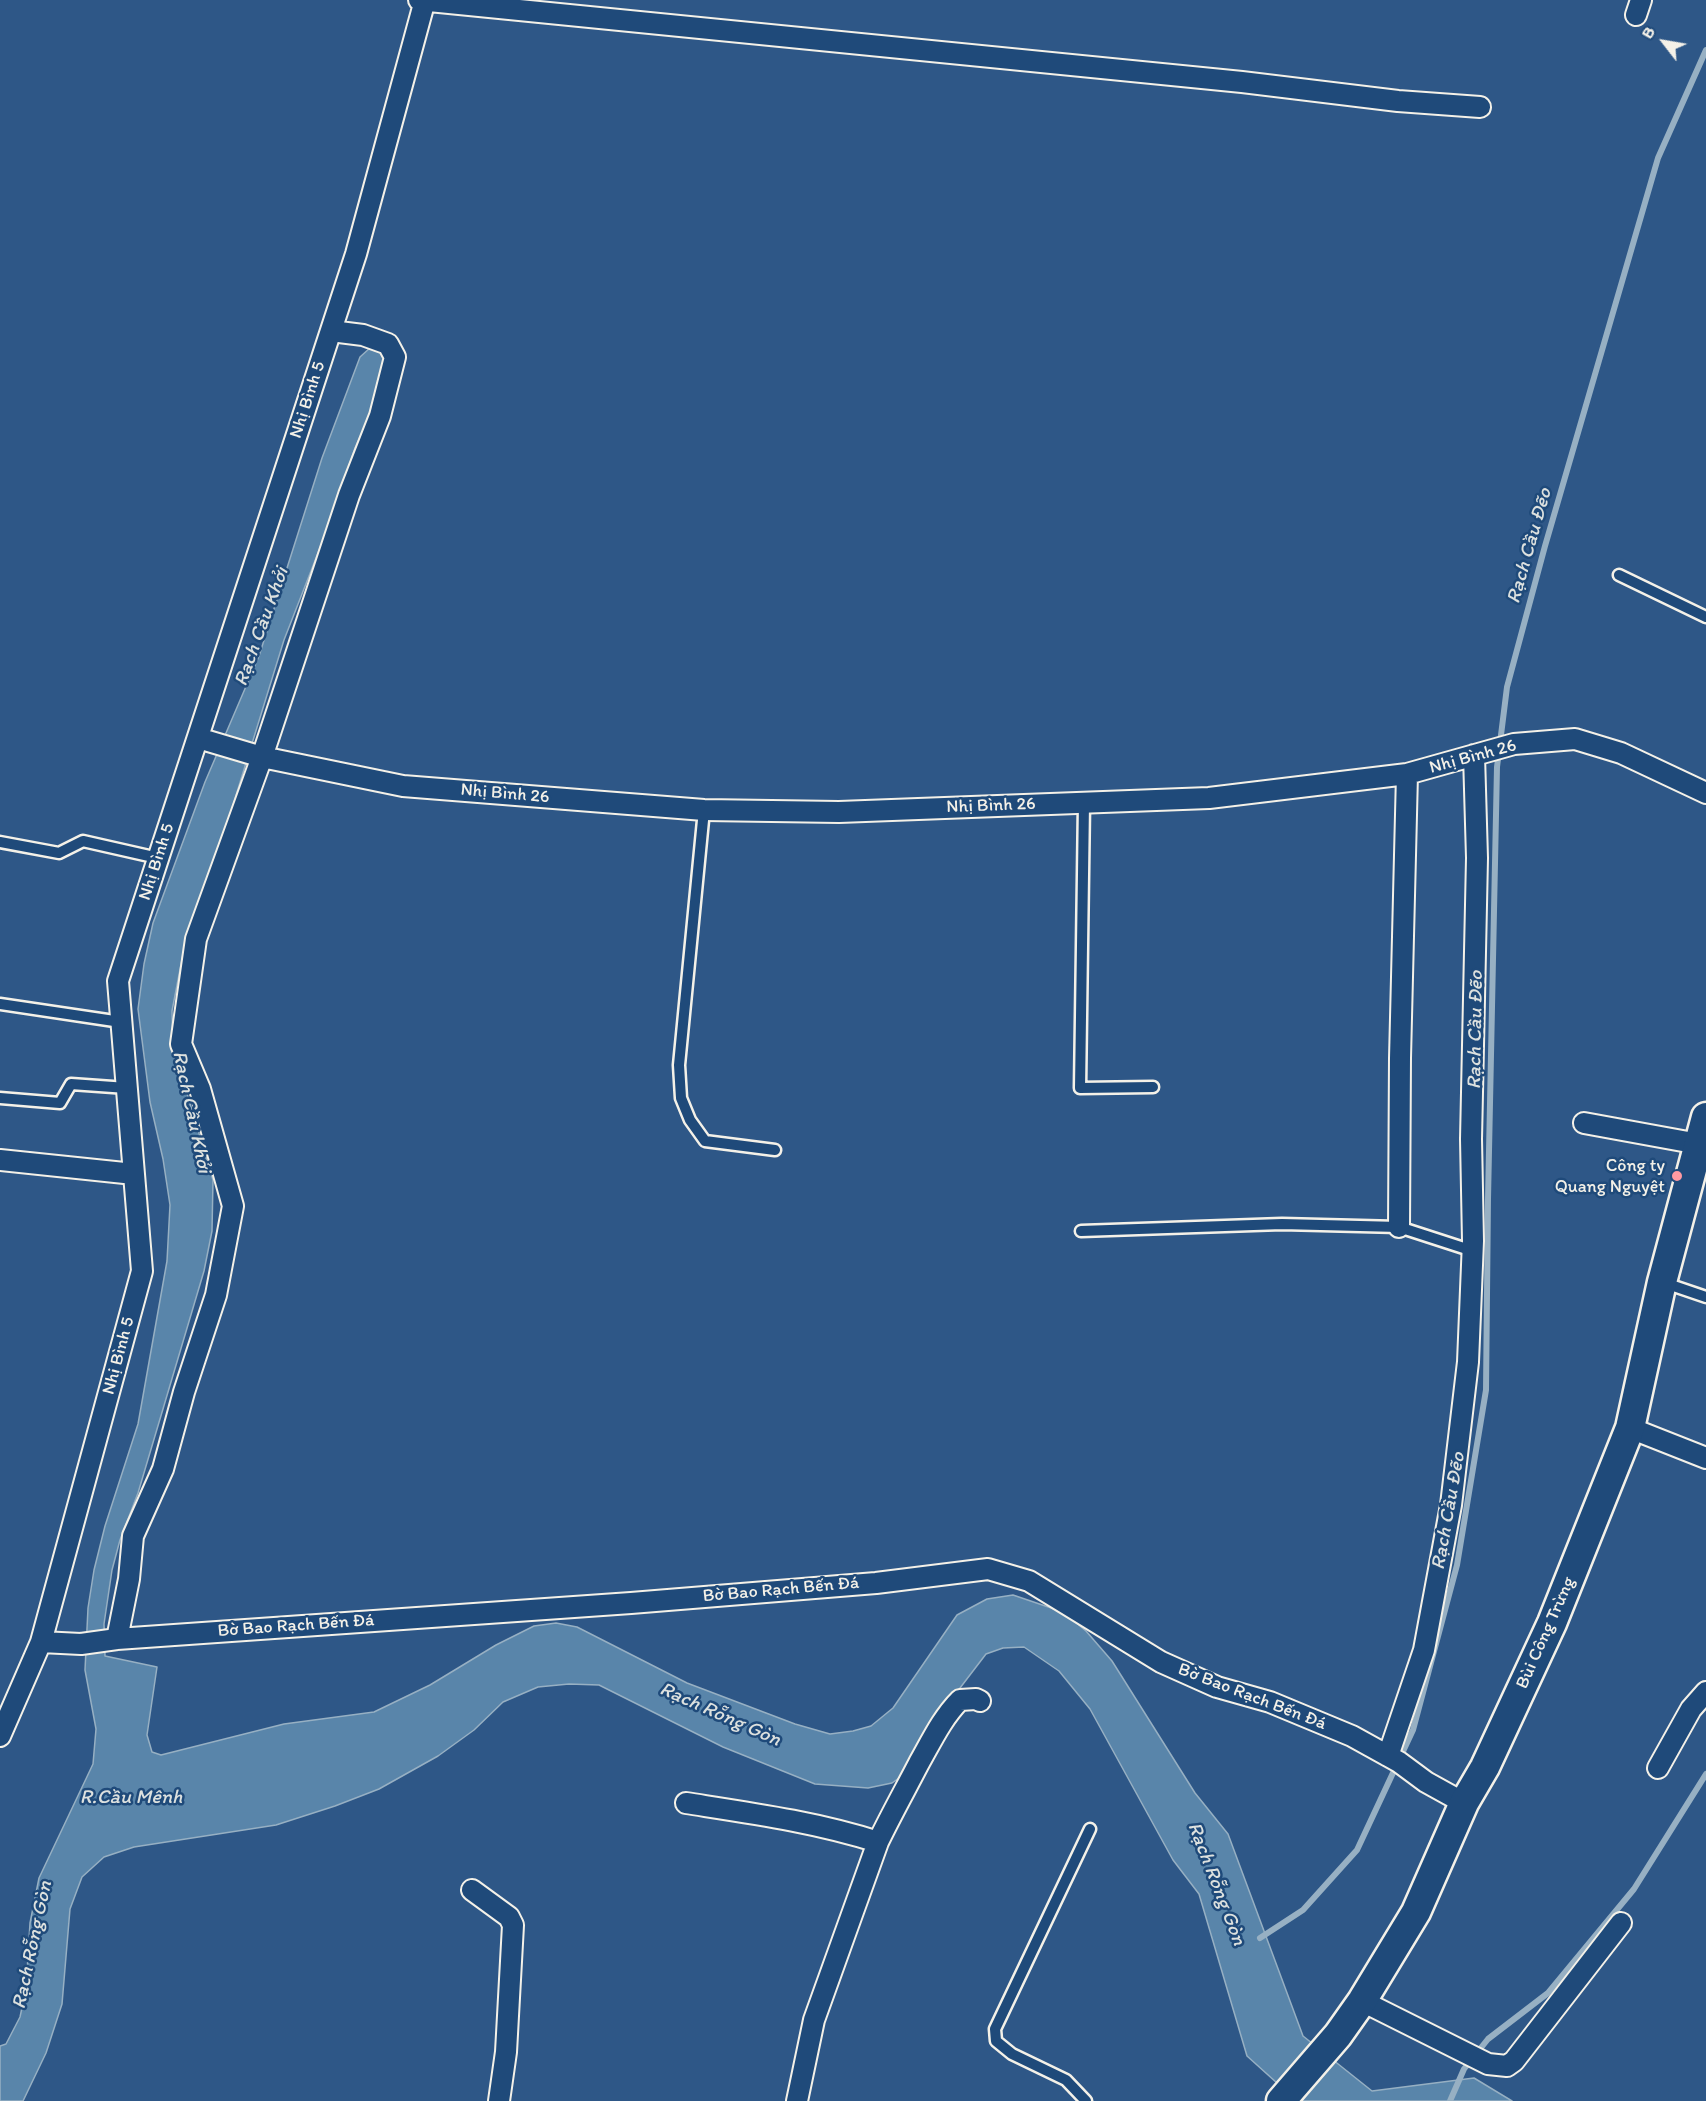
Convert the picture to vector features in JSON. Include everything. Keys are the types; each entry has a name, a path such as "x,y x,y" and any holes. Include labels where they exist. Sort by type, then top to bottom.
{"street":[{"path":"419,0 1230,81 1398,101 1480,107"},
{"name":"Nhị Bình 5","path":"0,1736 41,1642 142,1271 118,981 158,858 205,741 356,254 425,0"},
{"path":"113,1640 129,1579 133,1536 163,1469 184,1392 216,1295 233,1206 200,1089 181,1044 196,939 349,495 380,416 395,357 388,344 363,335 331,330"},
{"name":"Nhị Bình 26","path":"205,741 258,756 404,786 704,810 839,812 1209,798 1407,774 1514,744 1575,739 1598,744 1621,753 1706,793"},
{"path":"1392,1758 1424,1650 1451,1505 1468,1362 1473,1251 1471,1139 1480,754"},
{"path":"1399,1227 1400,1058 1407,774"},
{"path":"1584,1123 1702,1130"},
{"name":"Bùi Công Trừng","path":"1281,2101 1338,2035 1362,2001 1416,1912 1464,1803 1485,1767 1552,1623 1630,1428 1662,1282 1702,1130"},
{"path":"0,1160 134,1174"},
{"path":"1630,1428 1706,1458"},
{"name":"Bờ Bao Rạch Bến Đá","path":"41,1642 81,1644 631,1603 876,1583 988,1569 1029,1581 1161,1662 1217,1687 1270,1702 1352,1736 1464,1803"},
{"path":"1658,1768 1691,1709 1706,1692"},
{"path":"797,2101 814,2020 878,1842 892,1811 952,1708 960,1700 980,1701"},
{"path":"686,1803 851,1833 878,1842"},
{"path":"472,1890 509,1917 513,1925 506,2052 499,2101"},
{"path":"1362,2001 1488,2064 1499,2067 1507,2066 1515,2061 1621,1923"}],"lane":[{"path":"1619,575 1706,617"},
{"path":"1084,803 1080,1088 1154,1086"},
{"path":"704,810 679,1065 681,1098 690,1120 705,1141 775,1150"},
{"path":"0,842 59,853 83,841 158,858"},
{"path":"0,1004 122,1022"},
{"path":"0,1098 60,1103 71,1084 127,1088"},
{"path":"1081,1231 1282,1224 1399,1227 1473,1251"},
{"path":"1662,1282 1706,1297"},
{"path":"1086,2101 1066,2080 1012,2054 996,2042 995,2029 1090,1829"}],"water":[{"name":"R.Cầu Mênh","path":"371,347 380,349 390,357 391,368 355,448 327,530 284,640 225,831 184,949 172,1011 173,1047 213,1180 212,1231 204,1271 138,1493 120,1540 112,1570 104,1624 105,1656 157,1667 147,1735 152,1752 161,1755 284,1724 374,1712 430,1685 496,1645 534,1626 556,1623 577,1627 687,1683 795,1724 830,1734 853,1731 871,1726 893,1708 957,1615 987,1599 1013,1595 1063,1612 1086,1631 1112,1661 1195,1793 1228,1834 1303,2036 1372,2091 1474,2078 1512,2101 1297,2101 1247,2056 1199,1894 1173,1860 1090,1709 1059,1671 1024,1647 1003,1648 986,1654 960,1688 909,1771 892,1783 868,1788 815,1784 723,1747 599,1685 569,1684 538,1687 503,1702 474,1730 438,1756 379,1789 335,1806 276,1825 134,1847 104,1857 82,1877 70,1909 62,2004 46,2053 23,2101 0,2101 0,2046 6,2044 20,2017 26,1989 30,1923 39,1878 93,1764 96,1729 85,1670 88,1608 94,1570 105,1526 138,1424 167,1261 170,1205 163,1159 150,1102 138,1009 144,964 153,923 205,782 259,656 322,458 360,357"}],"waterway":[{"name":"Rạch Cầu Đẽo","path":"1260,1938 1303,1910 1357,1850 1413,1730 1457,1565 1486,1390 1497,767 1507,687 1545,546 1658,158 1706,50"},
{"path":"1450,2101 1464,2069 1488,2039 1548,1993 1634,1889 1706,1774"}],"place":[{"name":"Công ty Quang Nguyệt","path":"1677,1176"}],"water label":[{"name":"Rạch Cầu Khởi","path":"262,627"},
{"name":"Rạch Cầu Khởi","path":"191,1112"},
{"name":"Rạch Rỗng Gòn","path":"720,1715"},
{"name":"Rạch Rỗng Gòn","path":"1216,1884"},
{"name":"Rạch Rỗng Gòn","path":"33,1945"}]}
